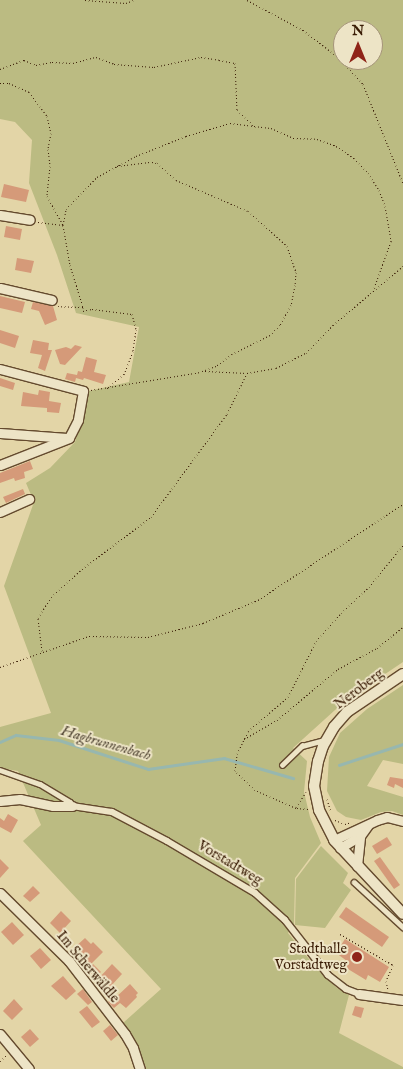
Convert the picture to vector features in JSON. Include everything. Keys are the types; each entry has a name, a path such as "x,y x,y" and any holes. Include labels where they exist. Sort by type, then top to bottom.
{"street":[{"path":"0,215 30,220"},
{"path":"0,288 52,300"},
{"path":"0,369 83,391 78,420 70,438 0,465"},
{"path":"0,433 70,438"},
{"path":"0,512 29,500"},
{"name":"Neroberg","path":"403,674 347,712 327,740 315,769 315,791 319,810 337,844 403,914"},
{"path":"0,801 20,799 53,806 72,806"},
{"name":"Vorstadtweg","path":"72,806 112,812 255,893 285,920 328,975 346,989 359,994 403,1000"},
{"path":"337,844 355,828 387,818 403,821"},
{"path":"357,866 360,836 368,825"},
{"path":"337,844 360,836"},
{"name":"Im Scherwäldle","path":"0,893 69,961 125,1034 133,1048 140,1069"},
{"path":"0,1034 29,1069"}],"lane":[{"path":"282,765 302,746 327,740"},
{"path":"0,770 40,784 70,802 72,806"},
{"path":"354,882 403,927"}],"path":[{"path":"85,0 126,3 134,0"},
{"path":"247,0 303,30 338,57 363,84 403,183"},
{"path":"0,69 24,60 36,65 52,62 73,64 96,57 114,64 154,67 201,57 219,60 235,64 236,110 256,127"},
{"path":"0,83 9,83 29,92 46,116 51,133 48,149 50,166 47,196 63,225 70,265 83,311 92,309 132,314 136,330 133,351 124,374 106,389"},
{"path":"63,225 66,209 96,177 116,166 207,129 230,123 271,128 293,138 318,139 336,146 354,158 368,172 379,190 385,206 391,241 373,291"},
{"path":"83,391 106,389 202,371 216,366 232,354 270,335 280,324 291,305 295,285 296,272 287,246 248,211 176,180 157,163 116,166"},
{"path":"30,220 63,225"},
{"path":"202,371 247,373 276,368 306,353 333,324 403,266"},
{"path":"52,300 57,306 83,307"},
{"path":"42,651 38,618 51,597 82,569 151,517 227,414 247,373"},
{"path":"0,667 89,636 148,637 203,623 258,600 403,504"},
{"path":"319,810 296,807 255,790 236,771 238,754 248,731 288,697 316,641 340,613 369,587 403,545"},
{"path":"244,740 277,720 338,668 377,648 403,627"},
{"path":"296,807 306,792 324,791 336,822 345,824 354,822"},
{"path":"340,934 393,965 386,982 387,998"}],"green space":[{"path":"0,0 403,0 403,662 345,701 293,748 307,761 304,792 310,817 321,843 295,878 294,925 288,933 317,969 337,988 349,995 339,1033 403,1067 403,1069 146,1069 140,1052 123,1023 161,989 23,841 41,825 18,771 0,768 0,727 51,713 4,586 34,502 26,483 50,468 75,442 89,391 129,382 139,327 76,313 57,255 29,183 32,140 15,122 0,119"},
{"path":"403,685 403,764 383,760 367,786 403,797 403,815 392,811 381,812 361,820 346,817 337,811 327,791 329,757 340,733 367,709"},
{"path":"321,846 348,873 343,883 351,890 325,928 295,925 296,879"}],"building":[{"path":"4,184 29,190 26,202 1,197"},
{"path":"6,226 22,229 20,240 4,237"},
{"path":"17,258 34,261 31,273 15,270"},
{"path":"0,296 25,302 22,313 0,308"},
{"path":"33,302 53,306 57,320 45,325 39,311 31,309"},
{"path":"0,330 19,336 15,348 0,343"},
{"path":"33,340 49,343 48,350 52,350 45,371 38,368 42,355 30,353"},
{"path":"75,345 82,347 65,365 60,364 55,350 66,347 71,349"},
{"path":"86,357 97,360 94,372 106,375 103,384 84,378 83,380 76,378 75,382 65,379 67,373 77,375 78,371 82,372"},
{"path":"0,378 15,383 13,390 0,386"},
{"path":"39,390 50,392 49,401 61,403 59,413 47,412 47,408 21,406 23,392 38,395"},
{"path":"30,461 33,469 24,472 25,478 15,481 14,478 0,483 0,473"},
{"path":"23,489 25,494 6,503 3,497"},
{"path":"390,777 403,779 403,788 395,784 394,788 387,785"},
{"path":"8,814 18,820 11,833 0,827 0,818 4,821"},
{"path":"387,837 392,845 377,854 372,846"},
{"path":"380,857 400,885 394,889 374,861"},
{"path":"0,859 9,868 0,878"},
{"path":"33,886 40,893 30,902 23,896"},
{"path":"346,907 389,937 382,947 339,917"},
{"path":"61,911 71,921 60,933 50,923"},
{"path":"12,922 24,935 13,945 1,932"},
{"path":"85,938 91,944 93,942 103,952 90,965 74,948"},
{"name":"Stadthalle Vorstadtweg","path":"345,939 389,967 380,982 368,975 366,980 343,966 347,961 336,953"},
{"path":"40,948 51,960 41,969 30,956"},
{"path":"93,964 101,972 94,978 87,969"},
{"path":"112,964 122,974 110,987 100,977"},
{"path":"63,976 76,991 66,1000 51,986"},
{"path":"130,984 138,993 137,997 126,1008 120,1003 114,1008 108,1002"},
{"path":"83,989 92,1002 88,1005 77,994"},
{"path":"14,999 23,1009 12,1020 3,1011"},
{"path":"87,1006 100,1022 92,1028 79,1012"},
{"path":"355,1006 364,1008 361,1018 352,1015"},
{"path":"110,1025 118,1035 111,1041 103,1031"},
{"path":"30,1029 39,1039 30,1047 21,1037"}],"waterway":[{"name":"Hagbrunnenbach","path":"0,742 16,735 59,740 148,769 224,758 293,778"},
{"name":"Hagbrunnenbach","path":"339,765 403,744"}],"place":[{"name":"Stadthalle Vorstadtweg","path":"357,957"}]}
